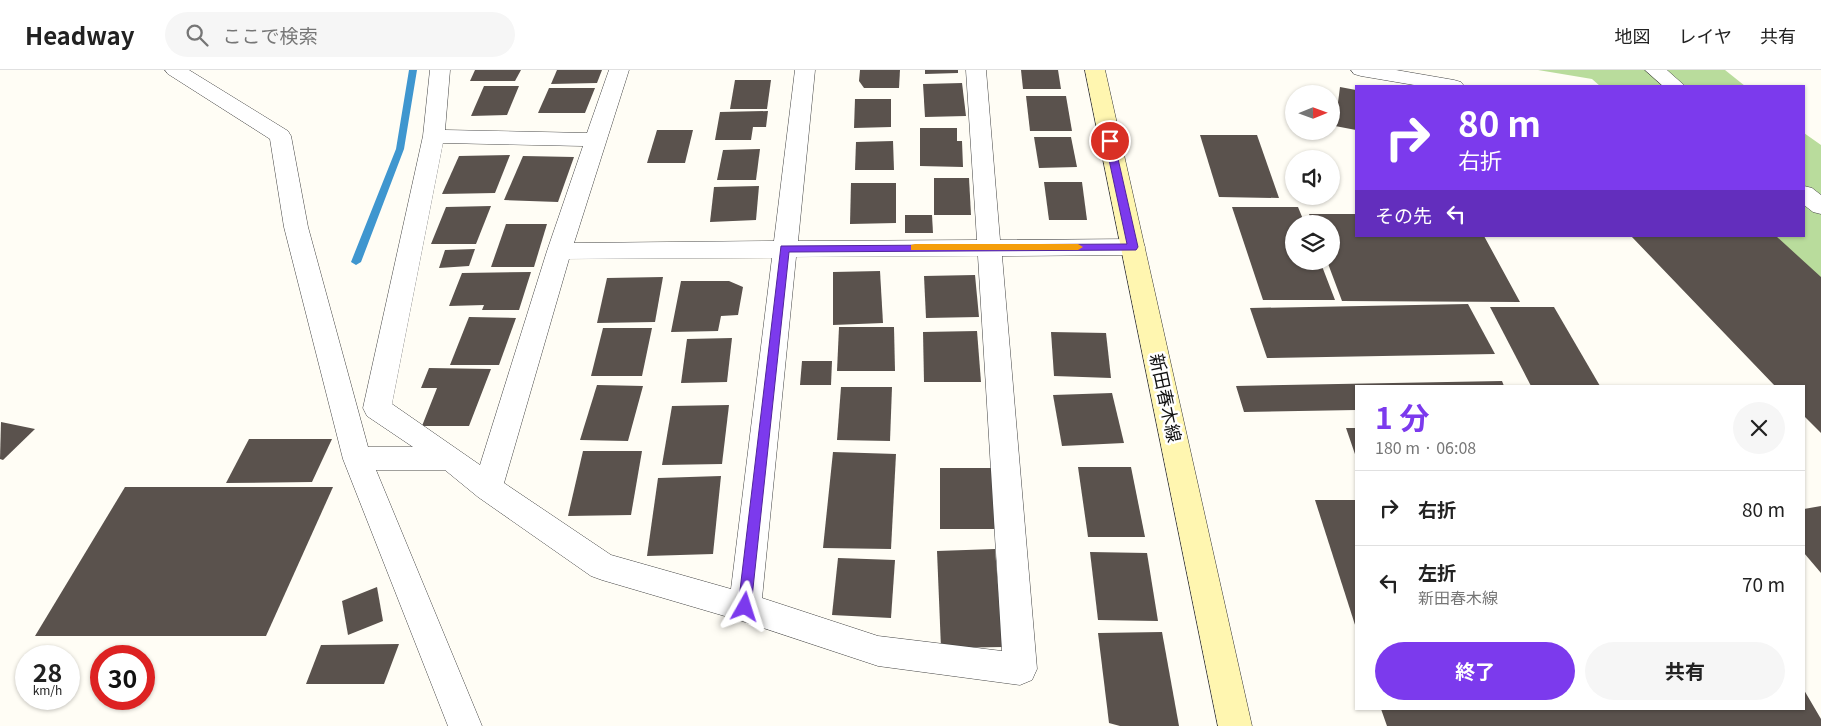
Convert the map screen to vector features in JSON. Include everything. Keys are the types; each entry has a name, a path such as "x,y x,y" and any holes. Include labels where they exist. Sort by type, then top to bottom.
{"main road":[{"name":"新田春木線","path":"1095,70 1235,726"}],"street":[{"path":"176,70 280,136 296,227 357,459 466,726"},
{"path":"440,70 434,136 377,408 451,458 488,488 602,566 745,607 878,651 1020,669 976,70"},
{"path":"488,488 559,251 594,140 619,70"},
{"path":"745,607 805,70"},
{"path":"1361,70 1448,85"},
{"path":"1656,70 1674,85"},
{"path":"434,136 594,140"},
{"path":"1805,194 1821,207"},
{"path":"559,251 1133,247"},
{"path":"357,459 451,458"}],"green space":[{"path":"1538,70 1725,70 1744,85 1599,85 1592,79"},
{"path":"1805,134 1821,145 1821,292 1762,237 1805,237"}],"building":[{"path":"475,70 521,70 515,81 470,81"},
{"path":"557,70 602,70 597,83 551,84"},
{"path":"860,70 900,70 899,88 864,88 859,81"},
{"path":"925,70 958,70 958,73 925,74"},
{"path":"1021,70 1058,70 1061,89 1023,89"},
{"path":"735,80 771,80 767,109 730,109"},
{"path":"962,83 966,116 925,117 923,84"},
{"path":"484,86 519,86 507,115 471,116"},
{"path":"1340,87 1355,90 1355,130 1340,127"},
{"path":"549,88 595,88 585,113 538,113"},
{"path":"1026,96 1066,96 1072,131 1030,131"},
{"path":"855,99 891,99 891,127 854,128"},
{"path":"768,111 766,127 753,127 751,140 715,140 720,112"},
{"path":"920,128 957,128 957,141 962,141 963,167 920,166"},
{"path":"657,130 693,130 685,163 647,163"},
{"path":"1200,135 1257,135 1279,198 1219,197"},
{"path":"1034,137 1071,137 1077,167 1039,168"},
{"path":"893,141 894,170 855,170 856,142"},
{"path":"760,149 756,180 717,180 723,150"},
{"path":"510,155 495,193 442,194 459,156"},
{"path":"523,156 574,157 558,202 504,200"},
{"path":"934,178 969,178 971,215 934,215"},
{"path":"1044,182 1082,182 1087,220 1049,220"},
{"path":"851,183 896,183 896,223 850,224"},
{"path":"759,186 756,220 710,222 714,187"},
{"path":"491,206 476,244 431,244 446,207"},
{"path":"1232,207 1298,207 1301,215 1285,215 1285,270 1323,270 1335,300 1263,300"},
{"path":"1309,214 1355,214 1355,237 1485,237 1520,302 1342,301 1330,270 1340,270 1340,215"},
{"path":"905,215 932,215 933,233 905,233"},
{"path":"506,224 547,224 534,267 491,267"},
{"path":"1632,237 1777,237 1821,277 1821,433 1805,417 1805,385 1774,385"},
{"path":"475,249 469,266 439,268 445,250"},
{"path":"880,271 883,323 833,325 833,272"},
{"path":"531,272 519,310 482,310 484,305 449,306 462,273"},
{"path":"975,275 979,317 926,318 924,276"},
{"path":"663,277 655,322 597,323 607,278"},
{"path":"681,281 729,281 743,287 738,315 721,316 718,331 671,332"},
{"path":"1468,304 1495,354 1267,358 1250,308"},
{"path":"1490,307 1554,307 1599,385 1530,385"},
{"path":"469,317 516,318 499,365 450,365"},
{"path":"839,327 894,327 895,371 837,371"},
{"path":"603,328 652,328 642,376 591,376"},
{"path":"977,331 981,382 924,382 923,332"},
{"path":"1051,332 1106,333 1111,378 1054,376"},
{"path":"732,338 727,382 681,383 687,339"},
{"path":"802,361 832,361 831,385 800,385"},
{"path":"429,368 491,369 469,426 422,426 437,388 421,388"},
{"path":"1502,381 1504,385 1355,385 1355,410 1244,412 1236,386"},
{"path":"597,385 643,386 628,441 580,440"},
{"path":"841,387 892,387 890,441 837,440"},
{"path":"1112,393 1124,443 1062,446 1053,395"},
{"path":"729,405 722,464 662,465 672,406"},
{"path":"1,422 35,429 3,460 0,459"},
{"path":"1346,428 1355,428 1355,454"},
{"path":"249,439 332,439 312,482 226,483"},
{"path":"583,451 642,451 631,515 568,516"},
{"path":"833,452 896,454 891,549 823,548"},
{"path":"1078,467 1131,467 1145,537 1088,537"},
{"path":"940,468 992,468 995,529 940,529"},
{"path":"721,476 713,554 647,556 658,478"},
{"path":"125,487 333,487 266,636 35,636"},
{"path":"1315,500 1355,500 1355,625"},
{"path":"1821,506 1821,573 1805,554 1805,509"},
{"path":"995,549 1003,647 941,648 937,551"},
{"path":"1090,552 1147,553 1158,621 1098,620"},
{"path":"838,558 895,560 891,618 832,615"},
{"path":"377,587 383,621 348,635 342,601"},
{"path":"1162,632 1179,726 1120,726 1109,723 1098,633"},
{"path":"399,644 384,684 306,684 321,645"},
{"path":"1805,692 1821,719 1821,726 1387,726 1381,710 1805,710"}],"waterway":[{"path":"356,262 400,149 413,70"}],"slow traffic":[{"path":"915,247 1078,247"}],"route":[{"path":"745,607 784,249 1133,247 1110,141"}]}
